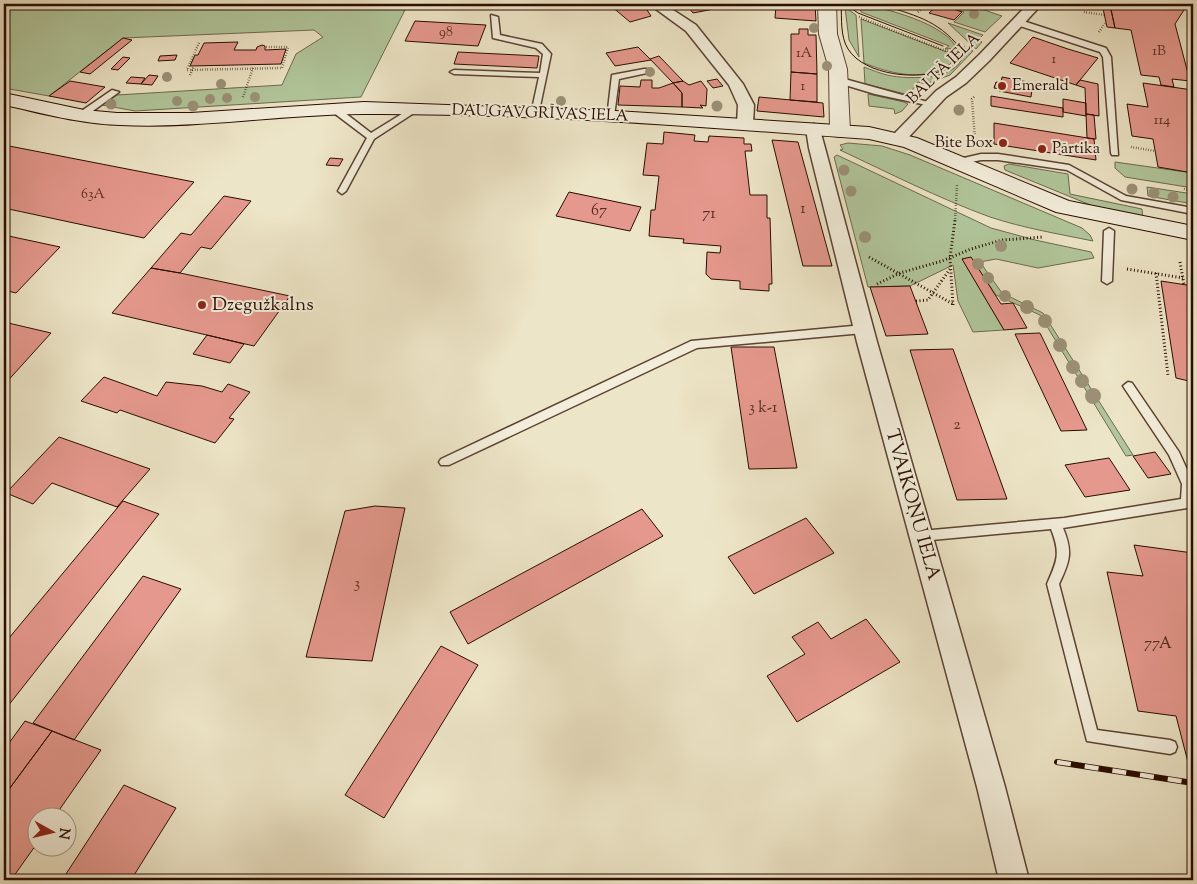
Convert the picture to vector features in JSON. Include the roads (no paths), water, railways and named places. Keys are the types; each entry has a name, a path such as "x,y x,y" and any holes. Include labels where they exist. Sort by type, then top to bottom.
{"main road":[{"path":"827,4 828,34 838,69 840,131"},
{"name":"DAUGAVGRĪVAS IELA","path":"4,99 83,114 134,120 333,108 416,109 610,116 840,131 899,138 1064,207 1193,233"},
{"name":"DAUGAVGRĪVAS IELA","path":"1064,207 1082,221 1187,255"}],"street":[{"path":"655,4 691,28"},
{"path":"677,4 691,28 736,84 746,105 745,124"},
{"name":"BALTĀ IELA","path":"899,138 941,94 961,80 1035,4"},
{"name":"TVAIKOŅU IELA","path":"814,130 864,329 991,787 1014,880"}],"lane":[{"path":"1189,4 1193,5"},
{"path":"494,17 496,36 539,46 547,54 535,114"},
{"path":"1017,22 1103,50 1107,57 1115,153"},
{"path":"610,116 615,77 644,71"},
{"path":"454,72 543,75"},
{"path":"838,80 878,92 931,104"},
{"path":"83,114 115,92"},
{"path":"333,108 371,137"},
{"path":"342,191 371,137 416,109"},
{"path":"958,162 981,157 998,157 1070,168 1124,198 1193,210"},
{"path":"1107,280 1109,231"},
{"path":"445,462 695,344 864,329"},
{"path":"921,536 1055,523 1187,503 1188,484 1173,452 1128,386"},
{"path":"1055,523 1066,551 1061,568 1053,584 1092,736 1170,747"}],"tram line":[{"path":"841,4 845,44 856,58 867,65 894,74 923,75 947,69 959,60 960,48 942,30 924,19 879,4"},
{"path":"845,4 858,13 943,46"}],"railway":[{"path":"1057,762 1193,783"}],"place":[{"name":"Emerald","path":"1002,86"},
{"name":"Bite Box","path":"1003,143"},
{"name":"Pārtika","path":"1042,149"},
{"name":"Dzegužkalns","path":"202,305"}]}
